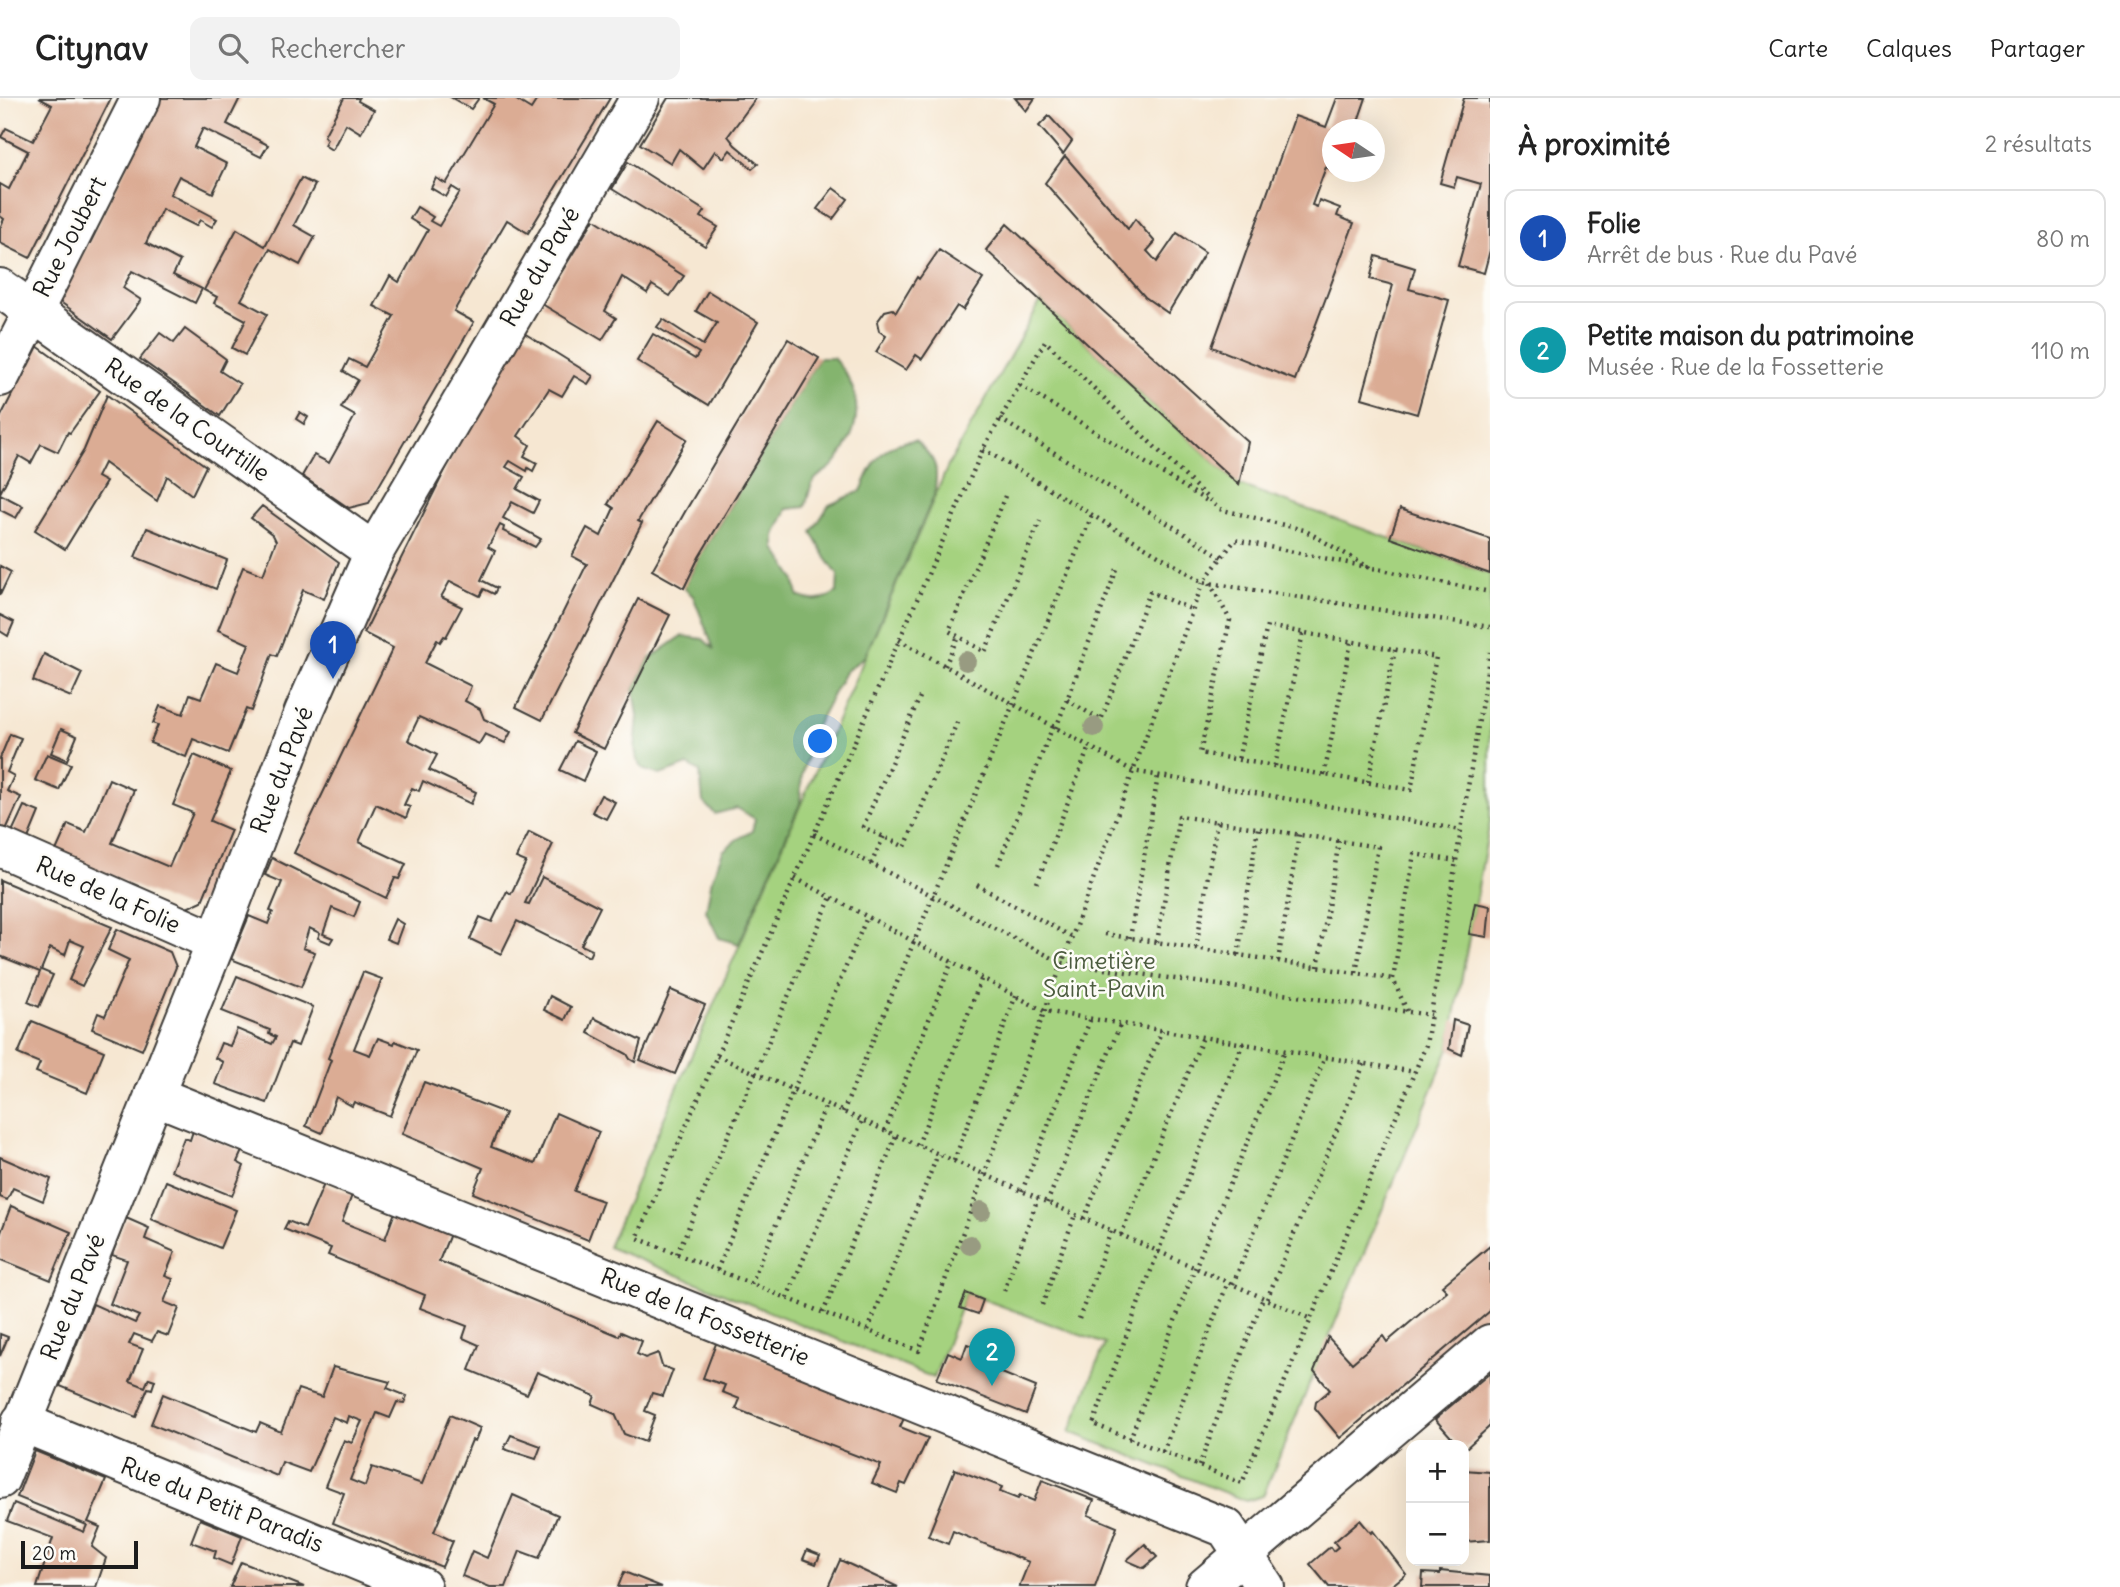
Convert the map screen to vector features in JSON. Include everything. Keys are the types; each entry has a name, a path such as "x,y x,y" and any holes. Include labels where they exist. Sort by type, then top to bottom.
{"street":[{"name":"Rue Joubert","path":"0,377 141,98"},
{"name":"Rue du Pavé","path":"0,1479 216,942 304,712 374,552 640,98"},
{"name":"Rue de la Courtille","path":"0,288 374,552"},
{"name":"Rue de la Folie","path":"0,847 216,942"},
{"name":"Rue de la Fossetterie","path":"154,1095 1226,1528 1265,1587"},
{"path":"1205,1587 1490,1345"},
{"name":"Rue du Petit Paradis","path":"21,1422 422,1587"}],"path":[{"path":"1215,506 1045,341 983,449 637,1238 919,1351 1203,582 1235,540 1490,592"},
{"path":"1020,385 1219,509 1304,530 1370,568"},
{"path":"1000,419 1223,556"},
{"path":"983,449 1203,582 1490,628"},
{"path":"1005,496 949,631 985,652 1040,521"},
{"path":"843,1112 1092,515"},
{"path":"998,865 1067,700 1117,569"},
{"path":"1210,583 1230,620 1200,753 1238,760 1275,766 1324,775 1368,782 1411,790 1436,657 1267,626 1238,760"},
{"path":"1067,700 1101,720 1150,592 1193,610"},
{"path":"1275,766 1303,633"},
{"path":"945,666 958,636"},
{"path":"899,640 1133,771 1461,830"},
{"path":"1324,775 1351,642"},
{"path":"1368,782 1395,650"},
{"path":"1243,1043 1158,1252 1093,1424 1242,1483 1426,1045 1490,652"},
{"path":"920,697 863,827 905,846 958,720"},
{"path":"1037,883 1089,747"},
{"path":"1130,938 1158,776"},
{"path":"1157,942 1179,816 1299,834 1378,847 1356,974"},
{"path":"1196,948 1217,821"},
{"path":"1238,955 1258,828"},
{"path":"814,834 1062,963 1431,1015"},
{"path":"1278,961 1299,834"},
{"path":"872,864 884,836"},
{"path":"1318,967 1339,841"},
{"path":"1407,1012 1393,979 1414,854 1456,861"},
{"path":"795,878 1044,1010 1415,1072"},
{"path":"977,885 1072,937"},
{"path":"677,1254 831,897"},
{"path":"717,1270 867,916"},
{"path":"1105,934 1393,979"},
{"path":"885,1131 952,961"},
{"path":"918,1145 982,977"},
{"path":"954,1161 1016,995"},
{"path":"1022,1191 1091,1018"},
{"path":"1047,1203 1121,1023"},
{"path":"1084,1219 1162,1030"},
{"path":"1121,1235 1203,1037"},
{"path":"1130,1439 1195,1268 1285,1051"},
{"path":"717,1056 1311,1319"},
{"path":"1163,1452 1230,1283 1325,1057"},
{"path":"1199,1466 1265,1298 1364,1064"},
{"path":"751,1284 826,1105"},
{"path":"787,1298 862,1121"},
{"path":"823,1313 897,1136"},
{"path":"867,1330 938,1154"},
{"path":"1004,1291 1038,1198"},
{"path":"1042,1305 1075,1215"},
{"path":"1079,1319 1111,1231"}],"green space":[{"name":"Cimetière Saint-Pavin","path":"1041,301 1239,485 1490,574 1490,821 1449,1049 1263,1496 1246,1501 1070,1432 1105,1344 966,1293 934,1378 608,1247 948,466"},
{"path":"819,358 833,358 851,384 855,397 855,424 844,451 832,466 814,481 805,507 787,509 775,535 775,548 794,578 798,596 818,600 837,592 838,575 812,532 829,505 861,491 874,463 886,450 894,445 915,440 935,465 936,486 865,656 845,672 816,726 802,774 800,804 739,944 719,938 706,911 712,878 723,851 752,831 755,819 737,808 715,814 703,802 700,772 688,765 660,775 644,770 637,760 635,748 638,716 634,690 648,660 682,636 703,639 714,649 693,596 684,588 699,557"}],"building":[{"path":"39,98 111,98 30,258 0,243 0,228 4,219 0,216 0,184 9,189 28,151 1,137 6,128 33,141 52,105"},
{"path":"161,98 240,98 227,124 268,145 261,157 203,128 194,147 227,164 213,193 179,176 170,194 217,219 212,227 200,220 196,226 162,209 146,243 180,261 173,275 202,289 195,303 132,271 123,288 141,300 112,339 59,301"},
{"path":"344,98 359,98 358,101 374,110 361,133 346,124 332,150 324,145 327,139 324,136"},
{"path":"452,98 479,98 471,109"},
{"path":"483,98 513,98 531,109 538,98 610,98 528,233 507,220 454,311 474,322 369,503 349,508 302,476 314,455 329,463 355,416 341,408 358,380 343,371 349,359 365,367 394,316 374,306 390,276 399,282 428,230 410,219 417,207 433,217 430,221 439,226 460,192 452,187 446,197 431,188 436,178 446,184 494,104"},
{"path":"668,98 756,98 728,136 758,164 752,169 730,150 724,158 715,151 703,169 679,149 671,163 640,144"},
{"path":"1015,98 1035,98 1026,111"},
{"path":"1337,98 1366,98 1359,119 1329,119"},
{"path":"1464,98 1490,98 1490,250 1484,273 1458,266 1481,184 1457,177 1454,187 1440,183"},
{"path":"1049,116 1072,141 1063,154 1039,126"},
{"path":"1295,116 1322,126 1322,178 1312,205 1317,207 1319,200 1340,208 1337,216 1354,223 1295,380 1212,347"},
{"path":"1065,156 1128,229 1135,219 1155,242 1147,251 1157,262 1177,233 1205,252 1168,313 1145,297 1045,183"},
{"path":"628,162 705,211 701,217 718,227 705,246 612,189"},
{"path":"301,178 315,185 294,225 315,237 300,265 270,249 241,300 267,314 245,355 232,348 246,320 214,303 217,297 204,290 237,229 265,246"},
{"path":"833,188 848,199 833,219 817,209"},
{"path":"594,219 684,276 670,296 652,285 647,293 622,277 605,311 616,318 602,340 542,304"},
{"path":"1007,224 1248,442 1239,485 986,250"},
{"path":"939,250 983,279 963,310 957,306 922,359 916,355 906,370 876,352 886,336 879,331 877,322 885,311 893,309 896,312 917,277 919,279"},
{"path":"1376,256 1415,268 1409,289 1449,300 1417,414 1362,398 1393,285 1370,279"},
{"path":"708,291 758,322 709,405 637,361 653,334 695,359 699,353 657,327 663,319 703,345 717,323 696,311"},
{"path":"185,329 226,359 220,371 240,384 220,416 140,359 160,333 174,343"},
{"path":"524,333 593,376 588,384 574,376 562,396 549,389 518,436 530,445 524,456 537,463 533,471 528,468 527,471 510,461 506,467 524,477 517,489 539,501 533,513 512,502 503,518 541,539 535,547 503,531 504,527 500,525 488,547 495,551 481,580 497,588 494,594 484,589 480,596 450,581 441,597 462,607 446,637 440,642 437,640 425,663 471,686 465,701 480,709 484,719 511,732 505,743 485,734 479,744 419,717 408,740 437,755 429,770 476,792 471,804 423,781 419,791 412,788 404,805 410,807 406,818 376,804 359,842 406,864 399,879 395,878 386,898 294,853 393,648 364,633 460,440"},
{"path":"788,339 819,358 699,557 684,588 652,570"},
{"path":"37,346 100,391 70,433 68,432 58,452 41,444 31,463 19,456 0,493 0,418"},
{"path":"107,395 206,466 192,495 167,476 157,501 104,463 97,477 106,482 65,549 35,530 84,450"},
{"path":"300,412 308,417 304,424 296,419"},
{"path":"658,421 687,439 638,521 642,523 542,720 516,707 587,564 572,556 587,528 601,536 614,508 608,504"},
{"path":"0,494 23,506 16,518 0,510"},
{"path":"262,506 339,562 324,599 303,590 277,656 272,654 251,711 246,709 228,753 193,739 186,757 150,743 158,725 153,723 160,706 183,714 190,694 201,698 216,663 238,672 249,644 218,630 243,567 263,575 276,541 273,535 251,518"},
{"path":"1400,509 1490,539 1490,574 1390,538"},
{"path":"147,528 227,560 216,589 135,557"},
{"path":"0,566 11,572 0,595"},
{"path":"638,599 670,615 604,749 572,733"},
{"path":"0,615 14,622 8,636 0,631"},
{"path":"44,654 82,673 71,697 33,681"},
{"path":"61,729 77,736 67,760 51,753"},
{"path":"10,734 21,738 7,772 14,776 7,791 21,797 5,832 0,830 0,758"},
{"path":"575,741 596,751 583,781 560,770"},
{"path":"47,754 71,764 59,790 35,780"},
{"path":"194,755 231,771 210,821 231,830 202,901 187,908 55,853 68,824 86,832 109,779 134,790 112,843 169,867 193,813 173,805"},
{"path":"601,795 615,802 606,819 592,812"},
{"path":"24,806 39,812 27,841 11,834"},
{"path":"529,832 553,844 525,903 529,904 542,877 600,907 581,945 592,950 589,957 517,921 501,954 470,939 480,917 492,922 507,891 511,894 526,862 516,858"},
{"path":"272,858 360,902 354,917 332,908 323,934 333,938 330,943 318,938 320,933 309,928 303,948 315,952 301,987 231,959 249,916 268,924 273,912 270,911 282,882 265,875"},
{"path":"0,880 112,927 82,986 69,980 84,946 70,940 65,955 50,948 41,970 53,975 39,1007 28,1002 40,972 0,956"},
{"path":"1475,903 1490,906 1487,937 1469,934"},
{"path":"395,919 403,924 396,943 386,939"},
{"path":"117,929 170,952 176,967 142,1050 92,1029 98,1013 105,1016 129,960 108,950"},
{"path":"363,972 382,979 354,1049 370,1055 378,1038 394,1044 395,1041 417,1050 390,1116 354,1102 352,1106 336,1097 322,1133 306,1126 331,1060 328,1058"},
{"path":"237,976 313,1007 298,1046 290,1043 267,1103 215,1084 223,1062 215,1058 221,1043 230,1046 237,1029 272,1044 276,1037 269,1034 270,1030 222,1011"},
{"path":"671,990 705,1005 675,1074 640,1060"},
{"path":"550,996 571,1007 565,1020 544,1010"},
{"path":"594,1018 641,1041 635,1062 627,1054 588,1033"},
{"path":"1453,1020 1468,1025 1462,1055 1449,1049"},
{"path":"32,1021 104,1051 87,1093 36,1072 40,1063 18,1054"},
{"path":"424,1082 505,1113 491,1147 535,1164 556,1113 599,1132 574,1191 603,1201 588,1240 473,1193 483,1168 402,1134"},
{"path":"193,1131 242,1151 237,1162 244,1166 232,1196 171,1171 184,1138 190,1140"},
{"path":"0,1157 51,1179 43,1201 13,1188 7,1200 0,1197"},
{"path":"166,1181 236,1210 220,1248 151,1219"},
{"path":"324,1184 352,1195 342,1222 385,1239 395,1212 450,1234 439,1261 619,1336 621,1332 642,1341 637,1354 645,1358 658,1353 662,1366 673,1370 663,1396 652,1393 645,1411 655,1415 645,1442 624,1434 615,1414 592,1404 595,1396 537,1372 527,1394 469,1370 479,1345 463,1338 467,1326 420,1308 425,1295 328,1255 331,1248 284,1229 288,1221 305,1228"},
{"path":"11,1206 71,1232 51,1280 0,1259 0,1235"},
{"path":"126,1218 149,1228 145,1239 175,1252 165,1276 173,1279 164,1302 179,1308 168,1336 157,1332 152,1341 134,1334 129,1344 143,1349 130,1381 145,1387 149,1378 155,1380 152,1389 148,1388 136,1417 60,1386 93,1304 135,1323 139,1316 110,1304 127,1260 112,1255"},
{"path":"1490,1246 1490,1311 1340,1438 1315,1408 1316,1402 1330,1390 1314,1371 1328,1337 1352,1363 1383,1336 1387,1342 1447,1291 1442,1286"},
{"path":"966,1293 983,1300 978,1314 960,1308"},
{"path":"0,1334 8,1337 0,1356"},
{"path":"717,1341 905,1416 900,1427 928,1438 906,1485 901,1483 897,1493 872,1483 881,1465 736,1409 740,1399 722,1392 725,1385 703,1378"},
{"path":"967,1344 987,1352 982,1365 1036,1387 1026,1414 937,1379 948,1352 962,1358"},
{"path":"333,1367 390,1382 387,1388 407,1396 404,1403 397,1402 390,1418 377,1413 350,1480 365,1486 372,1467 422,1484 450,1415 480,1428 475,1441 472,1440 434,1532 453,1541 442,1567 333,1523 344,1493 325,1486 344,1440 352,1443 362,1421 349,1416 347,1423 333,1417 309,1472 282,1462 277,1476 151,1424 163,1394 256,1432 260,1423 281,1432 298,1389 322,1397"},
{"path":"1490,1373 1490,1426 1469,1445 1469,1440 1454,1440 1435,1419"},
{"path":"511,1435 541,1446 536,1459 504,1449"},
{"path":"35,1451 106,1480 88,1522 100,1527 92,1547 106,1558 96,1587 37,1587 53,1538 7,1521 14,1503 84,1532 87,1525 17,1497"},
{"path":"955,1469 1002,1487 1000,1492 1018,1499 1020,1495 1034,1501 1042,1480 1094,1500 1088,1515 1117,1527 1095,1587 1019,1587 1029,1562 953,1531 948,1544 928,1536"},
{"path":"1469,1470 1490,1472 1490,1540 1469,1542"},
{"path":"513,1495 558,1515 539,1558 520,1551 506,1587 490,1587 462,1576 472,1551 487,1558"},
{"path":"200,1519 242,1536 231,1565 214,1558 216,1551 191,1542"},
{"path":"1360,1520 1371,1533 1373,1531 1406,1574 1390,1587 1329,1587 1310,1564 1330,1547 1333,1551 1338,1547 1334,1542"},
{"path":"1145,1544 1157,1557 1144,1568 1127,1560"},
{"path":"807,1550 820,1555 816,1564 803,1559"},
{"path":"840,1560 898,1587 828,1587"},
{"path":"241,1562 304,1587 230,1587"},
{"path":"1440,1571 1490,1576 1490,1587 1422,1587 1423,1573 1440,1574"},
{"path":"624,1572 662,1587 618,1587"}],"place":[{"name":"Folie","path":"333,679"},
{"name":"Petite maison du patrimoine","path":"992,1386"}]}
